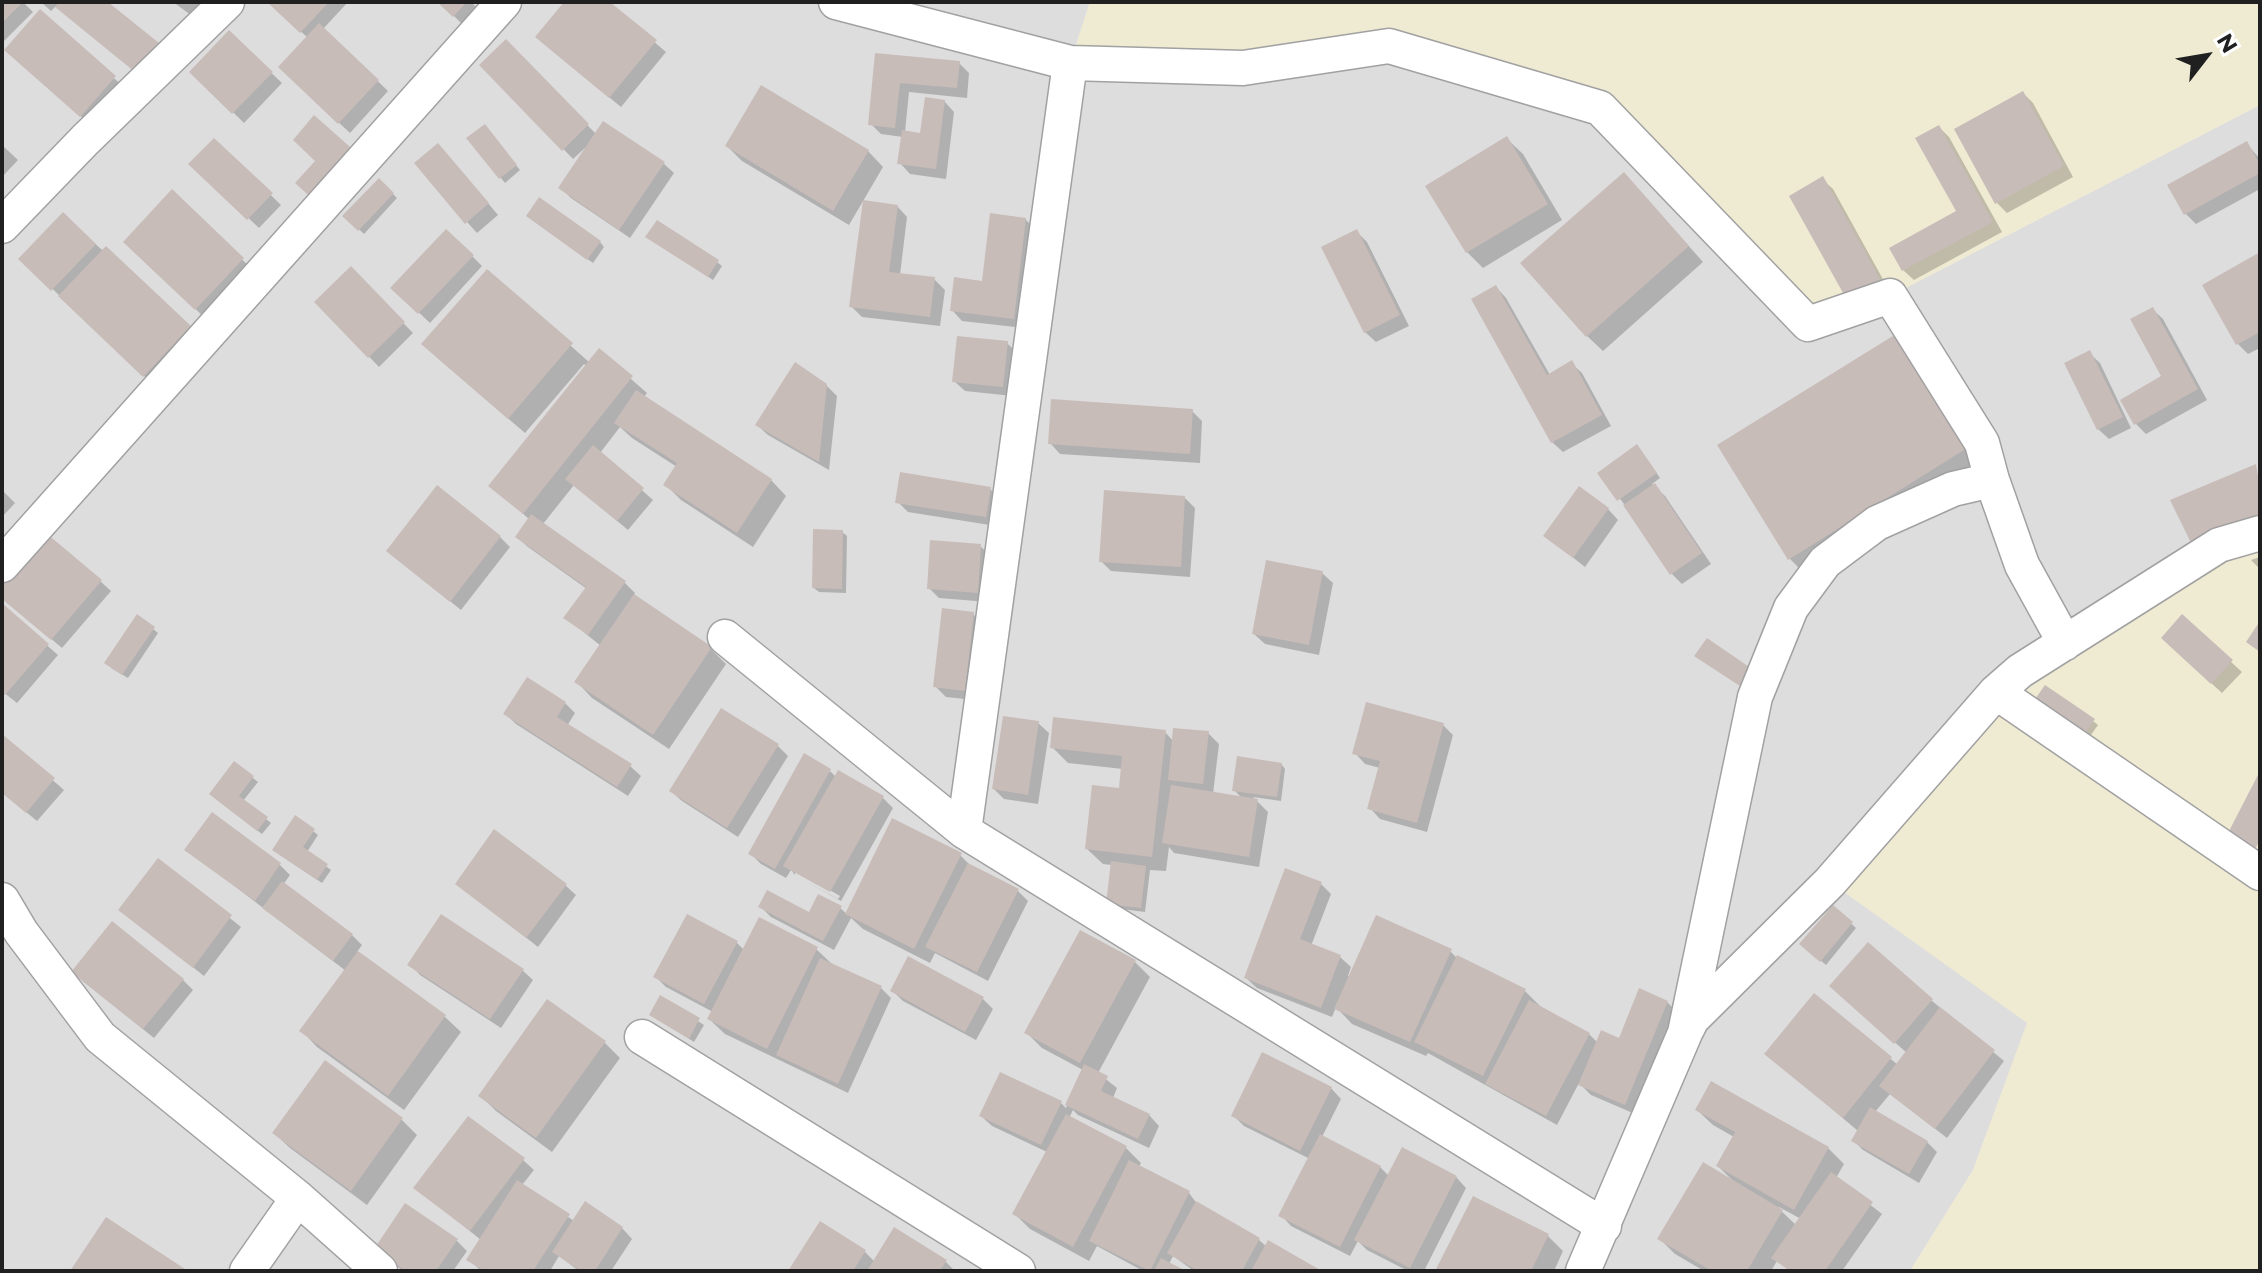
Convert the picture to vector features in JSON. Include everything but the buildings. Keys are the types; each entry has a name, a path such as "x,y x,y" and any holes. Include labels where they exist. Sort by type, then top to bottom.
{"street":[{"path":"2,226 227,2"},
{"path":"2,565 504,2"},
{"path":"836,2 1070,63 1243,68 1389,46 1600,108 1808,324 1890,296 1982,443 2022,565 2065,643"},
{"path":"964,831 1070,63"},
{"path":"1685,1033 1755,697 1791,608 1825,562 1877,523 1953,489 1992,480"},
{"path":"1583,1271 1692,1019 1830,882 1996,692 2020,671 2219,545 2260,533"},
{"path":"725,637 964,831 1604,1226"},
{"path":"1996,692 2260,873"},
{"path":"2,900 21,932 100,1037 298,1198 380,1271"},
{"path":"642,1037 1018,1271"},
{"path":"247,1271 298,1198"}],"shaded area":[{"path":"2,2 1090,2 1070,63 1389,46 1600,108 1890,296 2260,105 2260,533 1830,882 2028,1022 1973,1170 1910,1271 2,1271"},
{"path":"1090,2 2260,2 2260,105 1890,296 1808,324 1599,108 1389,46 1070,63"},
{"path":"2260,533 2260,1271 1910,1271 1973,1170 2027,1023 1830,882 1996,692"}]}
